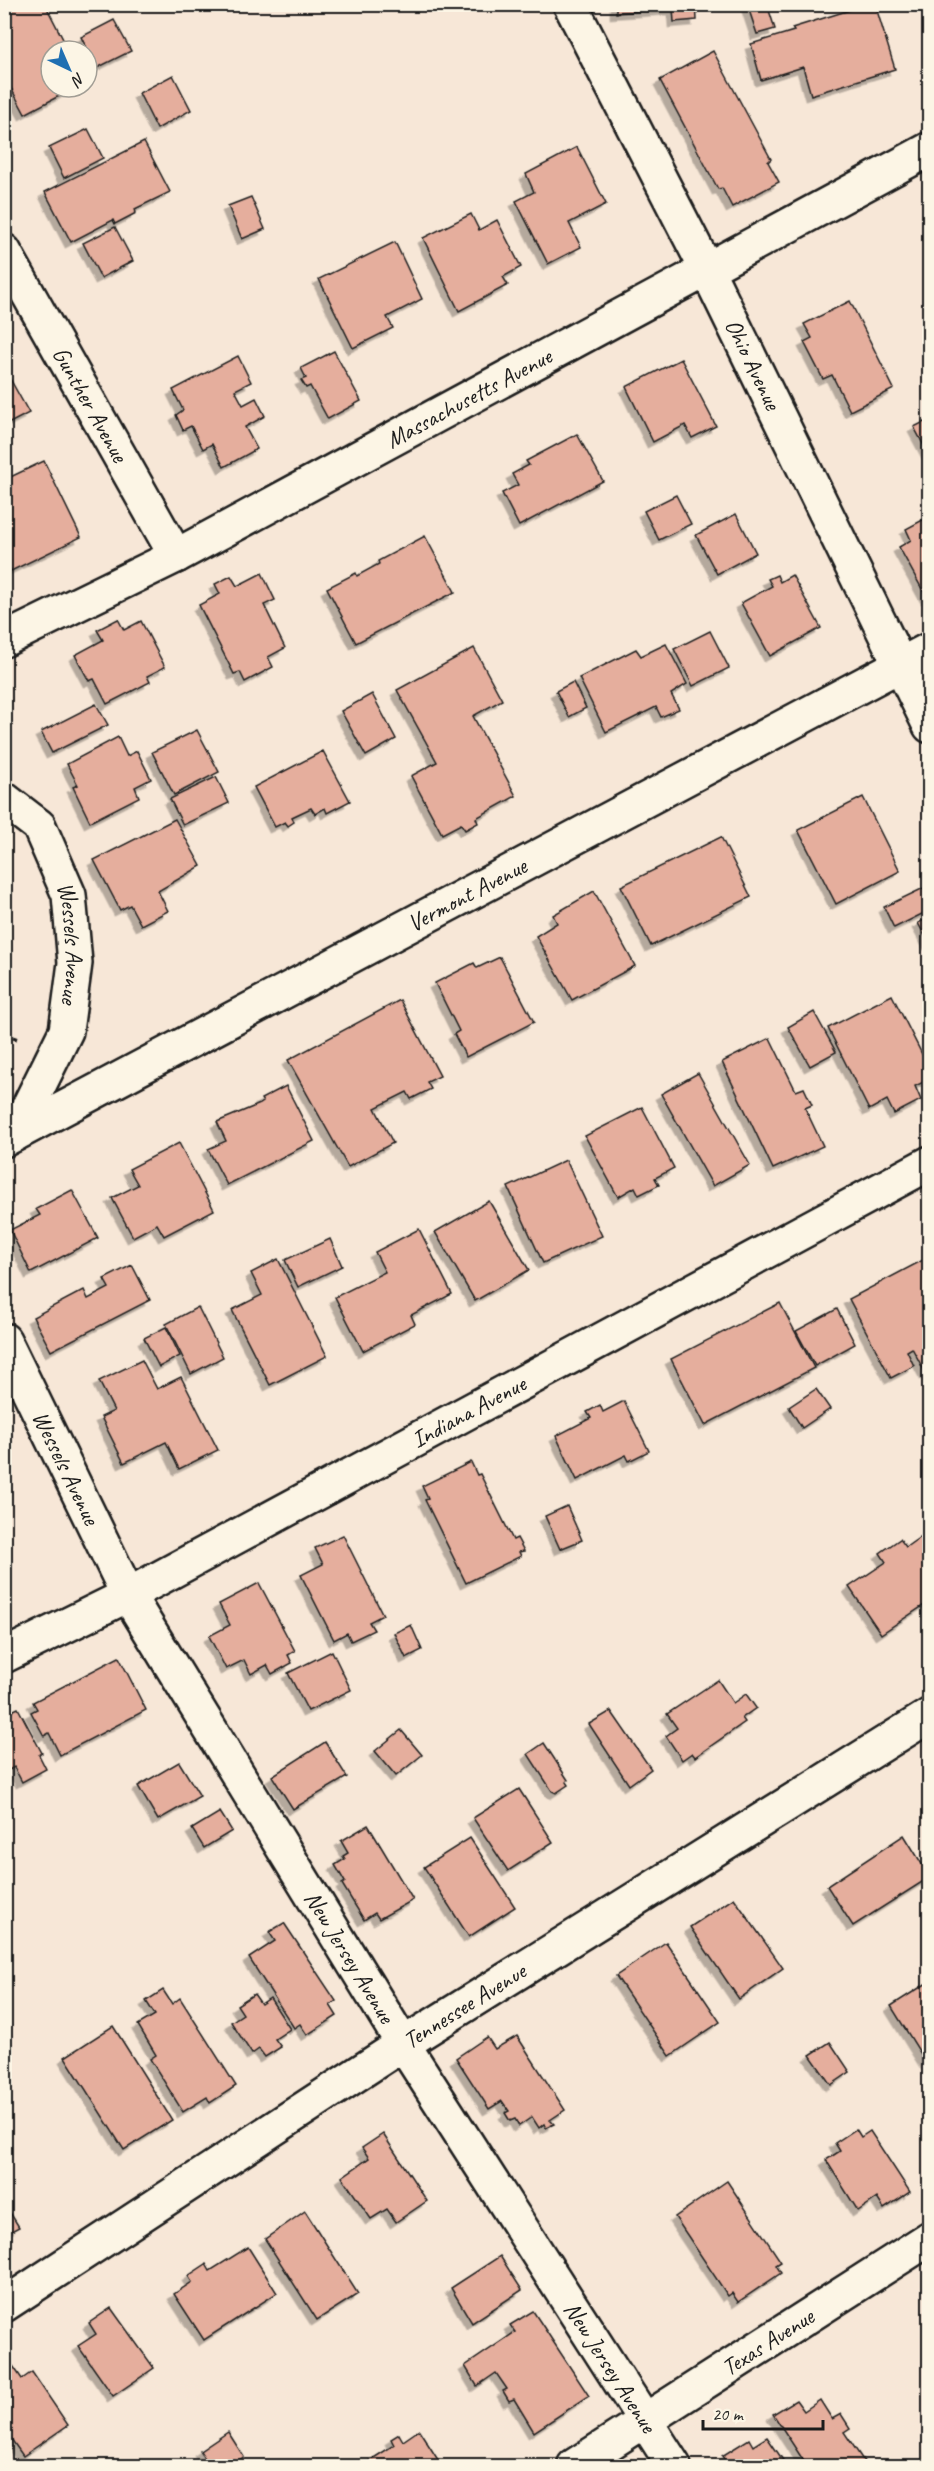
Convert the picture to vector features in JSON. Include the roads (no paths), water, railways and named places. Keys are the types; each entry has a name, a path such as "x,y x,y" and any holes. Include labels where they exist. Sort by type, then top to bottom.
{"street":[{"name":"Ohio Avenue","path":"570,4 706,268 930,726"},
{"name":"Massachusetts Avenue","path":"4,640 176,556 930,149"},
{"name":"Gunther Avenue","path":"4,251 176,556"},
{"name":"Vermont Avenue","path":"10,1137 930,649"},
{"name":"Wessels Avenue","path":"4,800 39,826 69,895 75,963 66,1031 10,1137"},
{"name":"Indiana Avenue","path":"4,1656 128,1595 930,1163"},
{"name":"Wessels Avenue","path":"4,1340 128,1595"},
{"name":"New Jersey Avenue","path":"128,1595 403,2044 674,2466"},
{"name":"Tennessee Avenue","path":"4,2305 403,2044 930,1715"},
{"name":"Texas Avenue","path":"574,2466 930,2238"}]}
